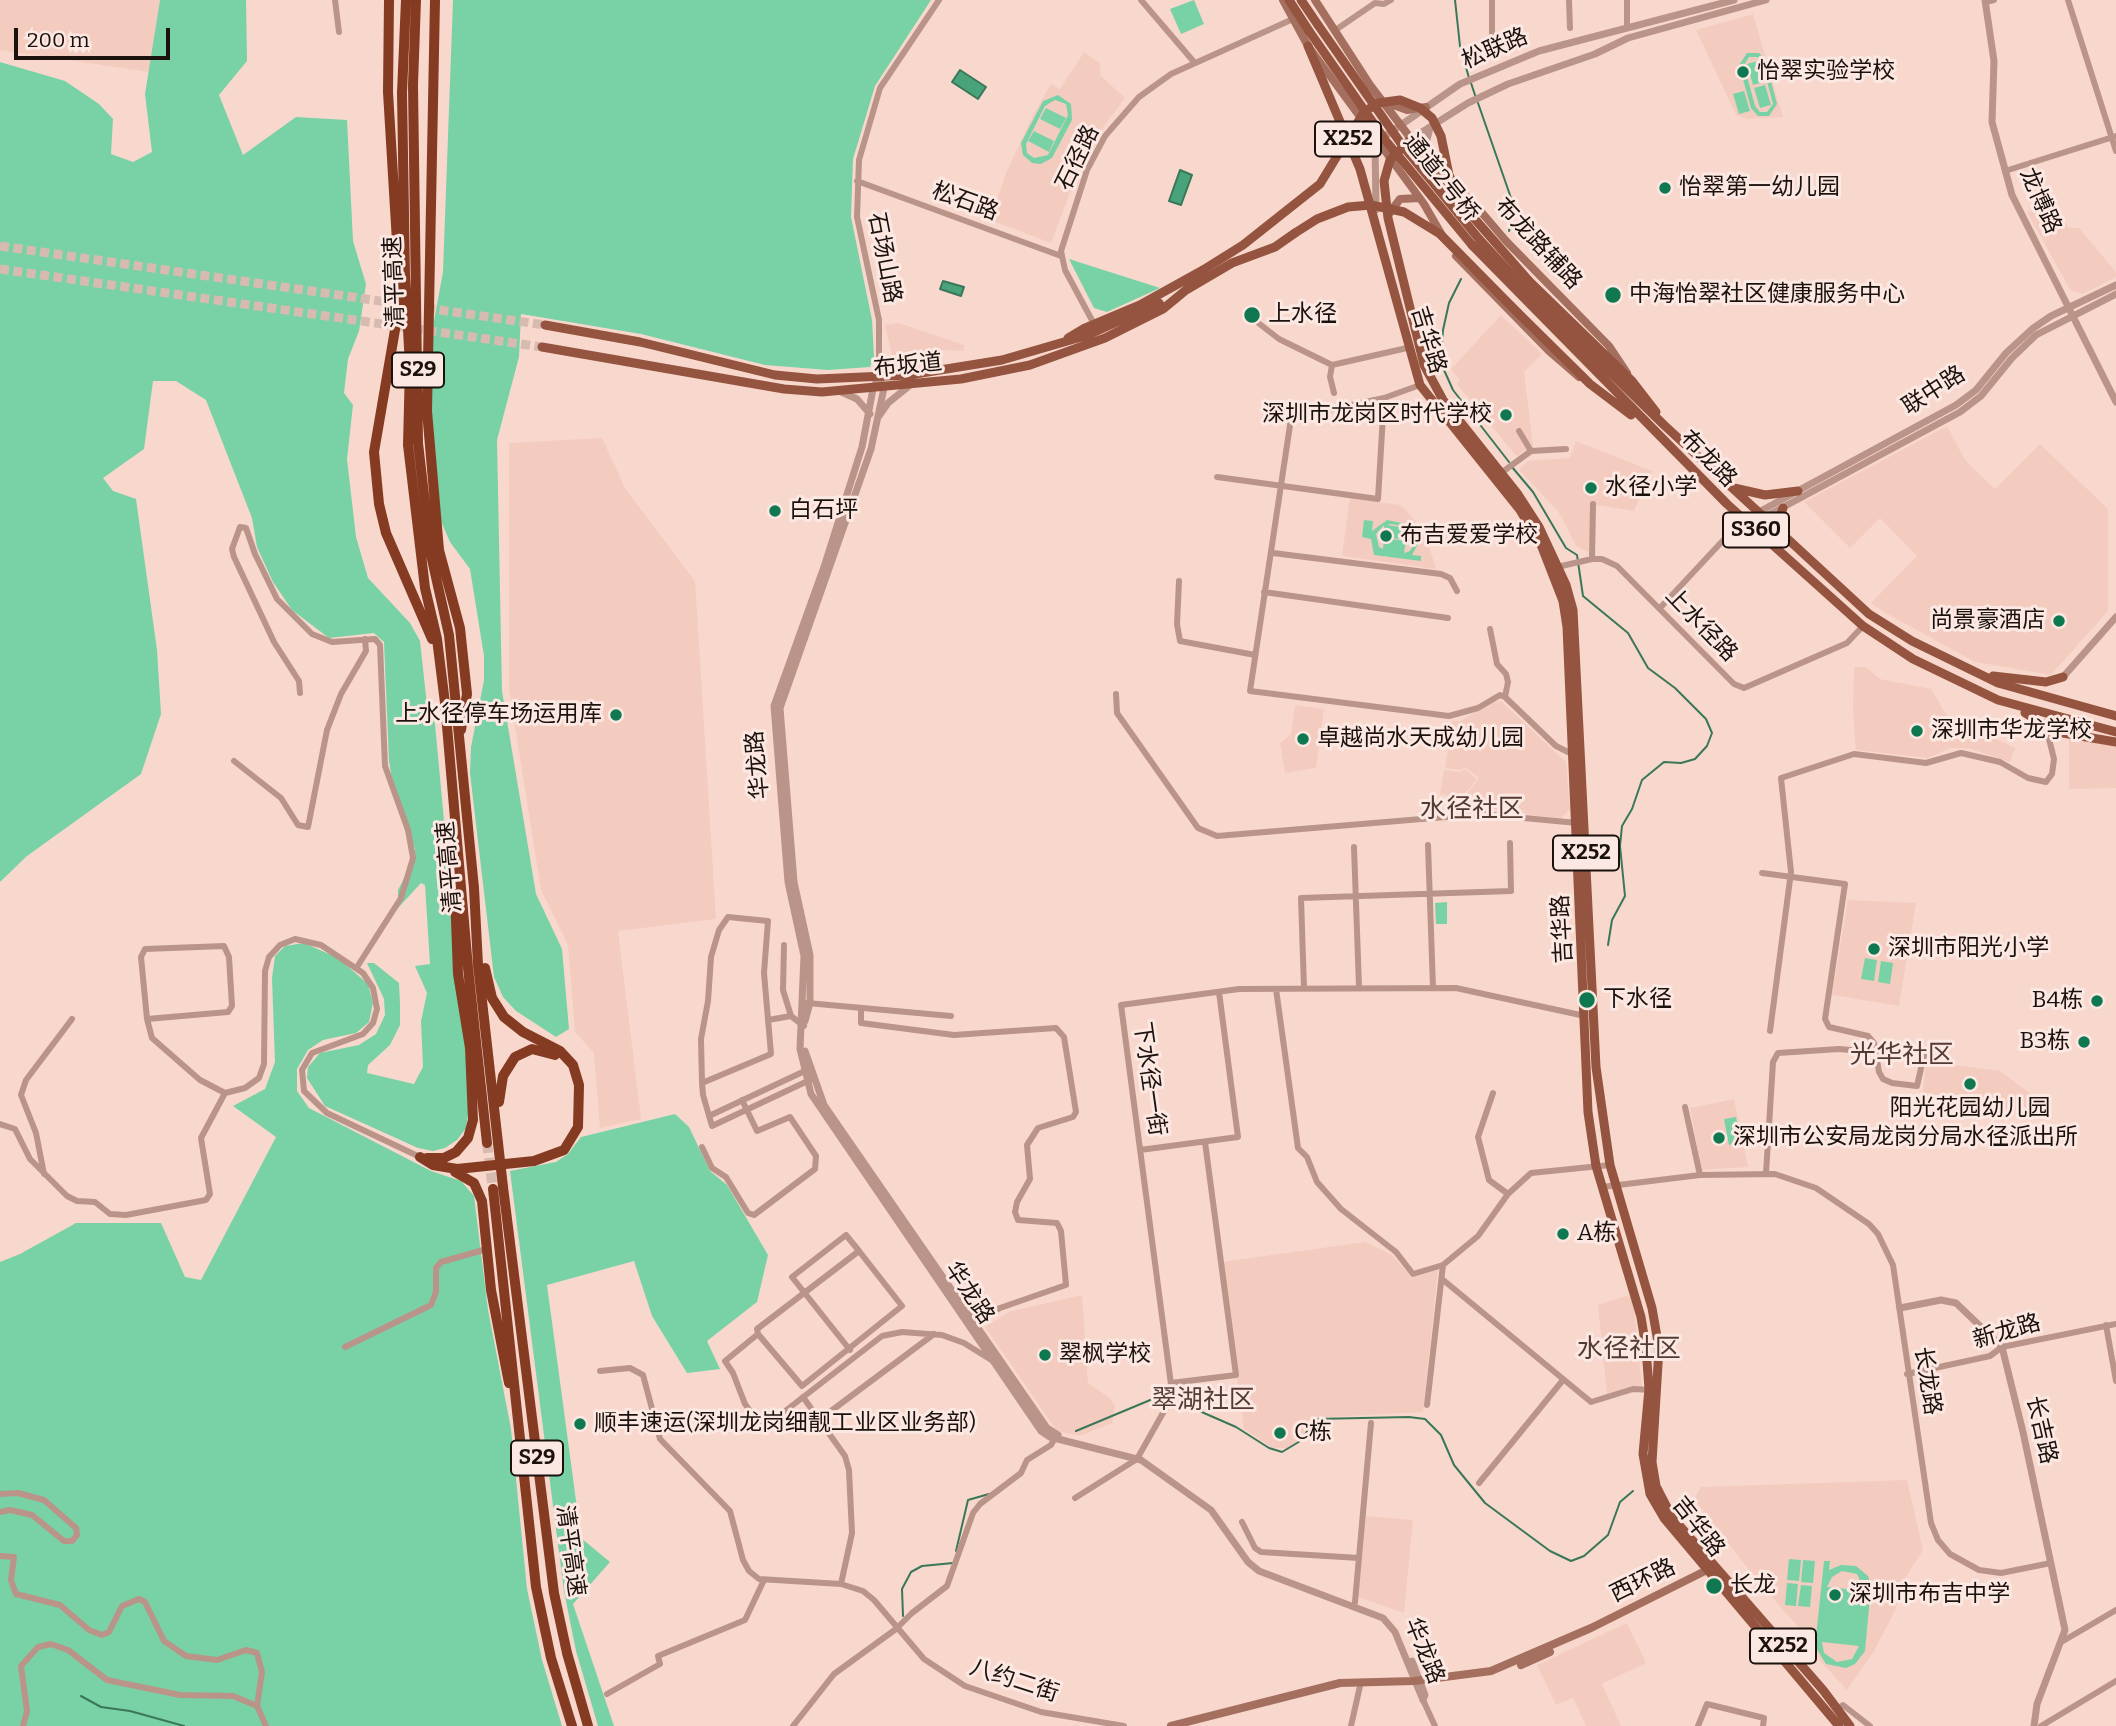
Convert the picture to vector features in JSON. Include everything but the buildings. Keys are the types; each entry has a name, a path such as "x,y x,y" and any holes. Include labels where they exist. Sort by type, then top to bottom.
{"highway":[{"path":"389,0 388,92 398,298 374,452 379,504 386,533 439,656"},
{"name":"清平高速","path":"406,0 402,93 405,275 410,366 408,445 425,588 439,656 468,968 493,1143"},
{"name":"清平高速","path":"416,0 413,99 418,443 429,542 448,626 460,736 493,1143 536,1587 551,1658 572,1726"},
{"path":"435,0 426,382 428,449 439,550 459,617 467,706 460,736"},
{"path":"420,1157 438,1159 456,1152 468,1138 473,1120 470,1048 458,965 454,797"},
{"path":"433,1165 470,1170 545,1159 568,1145 580,1120 579,1085 569,1060 554,1046 514,1027 492,998 474,888"},
{"path":"420,1157 439,1163 471,1165 533,1155 560,1145 570,1132 574,1109 569,1073 556,1056 532,1049 520,1053 510,1062 500,1090 493,1143"},
{"path":"420,1157 433,1165 464,1176 478,1189 497,1321 520,1428"},
{"name":"清平高速","path":"498,1188 554,1593 566,1653 588,1726"}],"main road":[{"name":"吉华路","path":"1283,0 1308,47 1355,157 1380,235 1420,385 1520,510 1559,566"},
{"name":"S360","path":"1289,0 1314,28"},
{"name":"S360","path":"1301,0 1314,28"},
{"name":"布龙路辅路","path":"1315,0 1379,96 1443,181 1471,200 1506,241 1609,346 1632,382"},
{"name":"通道2号桥","path":"1314,28 1381,134 1509,279"},
{"path":"1308,47 1419,198 1448,247 1557,360 1590,384"},
{"path":"1379,96 1401,108 1426,107"},
{"path":"1065,340 1094,324 1140,305 1243,245 1320,184 1364,112 1378,103 1400,100 1420,108 1432,118 1441,136 1449,175 1466,209 1529,281 1632,382 1664,425"},
{"name":"X252","path":"1390,160 1411,139"},
{"name":"吉华路","path":"1390,160 1384,181 1388,218 1428,373 1443,400 1501,473 1539,527 1559,566 1578,757 1596,1067 1610,1165 1652,1308 1659,1348 1643,1454 1650,1494 1664,1518 1838,1709 1850,1726"},
{"path":"1388,218 1397,201 1409,196 1419,198"},
{"name":"布坂道","path":"542,347 784,389 838,391 909,386 1030,365 1105,338 1233,263 1296,233 1317,219 1348,207 1371,205 1404,212 1440,234 1590,384 1648,426"},
{"name":"布龙路","path":"1509,279 1760,516 1869,614 1912,641 1975,673 2054,700"},
{"name":"布龙路","path":"1509,279 1648,426 1743,519 1863,626 1925,666 2011,705 2116,732"},
{"name":"布坂道","path":"545,325 640,342 775,375 817,379 909,375 1002,360 1088,335 1161,306"},
{"path":"1733,488 1765,495 1798,491"},
{"path":"1783,508 1779,520 1783,536"},
{"path":"1975,673 2046,682 2063,677"},
{"path":"2054,700 2052,688 2063,677"},
{"name":"S360","path":"2054,700 2116,716"},
{"path":"2011,705 2046,727 2068,735 2116,742"},
{"name":"吉华路","path":"1578,757 1577,823 1588,1112 1596,1166 1641,1317 1653,1390"},
{"name":"吉华路","path":"1710,1570 1839,1726"},
{"name":"西环路","path":"1187,1726 1308,1693 1360,1686 1418,1683 1491,1671 1591,1628 1710,1570"},
{"name":"西环路","path":"1171,1726 1340,1683 1418,1683"}],"street":[{"path":"335,0 338,32"},
{"name":"石场山路","path":"879,376 879,320 859,235 857,181 865,131 880,88 939,0"},
{"path":"1142,0 1194,62"},
{"path":"1334,31 1376,3 1384,4 1391,0"},
{"path":"1492,0 1492,52"},
{"path":"1569,0 1570,28"},
{"path":"1627,0 1627,28"},
{"name":"松联路","path":"1376,142 1460,84 1483,73 1539,51 1734,0"},
{"name":"松联路","path":"1411,139 1490,92 1595,54 1629,38 1748,2 1766,0"},
{"path":"2068,0 2114,137 2116,151"},
{"name":"龙博路","path":"1988,1 1994,61 1992,122 2012,195 2116,402"},
{"name":"石径路","path":"1061,256 1063,236 1087,170 1105,136 1139,97 1160,81 1194,62 1293,19"},
{"path":"1428,161 1426,143 1432,126"},
{"path":"2005,171 2114,137"},
{"path":"1376,142 1374,169 1380,235"},
{"name":"松石路","path":"857,181 1061,256"},
{"path":"1061,256 1065,270 1094,324"},
{"name":"联中路","path":"1760,516 1798,491 1963,401 1982,384 2022,336 2116,285"},
{"name":"联中路","path":"1760,516 1783,508 1968,407 1987,390 2028,342 2071,310 2116,294"},
{"path":"1249,312 1248,316 1279,339 1332,365 1408,348"},
{"path":"1332,365 1330,377 1334,393"},
{"path":"874,417 884,388 879,376"},
{"path":"874,417 873,389 879,376"},
{"path":"1328,410 1384,398 1420,385"},
{"path":"874,417 909,386"},
{"path":"838,391 857,399 874,417"},
{"path":"1217,477 1378,499 1384,398"},
{"path":"1292,412 1250,691 1449,716 1478,708 1495,696 1505,697 1556,746 1578,757"},
{"name":"华龙路","path":"874,417 871,449 780,708 794,882 810,955 807,1003 802,1026 807,1070 818,1108 1041,1431 1138,1457 1214,1508 1262,1568 1384,1614 1395,1622 1423,1700"},
{"name":"华龙路","path":"807,1003 804,956 788,882 774,706 824,568 874,417"},
{"path":"1519,431 1531,452"},
{"path":"1501,473 1531,452 1566,449"},
{"path":"1559,566 1590,559 1593,504"},
{"path":"1660,608 1743,519"},
{"path":"300,692 299,681 274,642 234,557 232,549 240,527 246,528 277,599 312,634 325,639 375,639 380,645 385,766 408,830 413,858 401,898 357,967"},
{"path":"1272,553 1441,574 1450,578 1457,592"},
{"name":"上水径路","path":"1590,559 1602,559 1618,565 1734,684 1744,688 1847,643 1863,626"},
{"path":"1179,581 1177,624 1180,641 1255,656"},
{"path":"1264,592 1448,618"},
{"path":"2063,677 2116,617"},
{"path":"1490,629 1497,664 1506,674 1508,682 1505,697"},
{"path":"234,761 281,798 299,825 308,827 327,730 341,694 366,651 365,639"},
{"path":"1116,694 1117,713 1198,828 1217,836 1482,814 1577,823"},
{"path":"1770,1031 1791,877 1781,778 1854,754 1926,763 1961,753 2000,762 2028,778 2046,782 2052,774 2054,759 2046,727"},
{"path":"1304,988 1301,898 1511,891 1510,843"},
{"path":"1427,845 1433,988"},
{"path":"1354,847 1359,987"},
{"path":"1762,873 1845,884 1825,1019 1829,1027 1868,1037 1874,1042 1883,1079 1910,1087 1917,1086 1924,1055"},
{"path":"702,1083 771,1054 764,973 768,921 728,917 719,930 711,957 708,1001 701,1039 702,1083 712,1126 809,1080"},
{"path":"0,1124 15,1129 30,1159 67,1196 77,1201 95,1202 110,1214 126,1215 204,1201 210,1194 201,1138 225,1093 253,1084 262,1071 265,1056 265,971 274,950 287,941 303,939 321,945 357,967 375,994 377,1009 373,1023 362,1034 312,1053 304,1063 301,1085 308,1098 327,1114 420,1157"},
{"path":"784,945 783,990 791,1016 802,1026"},
{"path":"147,1019 228,1012 232,1006 229,957 224,946 145,949 141,957 147,1019 152,1038 200,1080 225,1093"},
{"name":"下水径一街","path":"1075,1498 1138,1457 1168,1404 1171,1383 1121,1005 1219,992 1276,989 1455,988 1586,1016"},
{"path":"1276,989 1298,1148 1307,1157 1317,1182 1341,1209 1400,1258 1413,1275 1443,1265 1478,1236 1508,1195 1531,1173 1543,1169 1610,1165"},
{"path":"1140,1150 1238,1137 1219,992"},
{"path":"807,1003 951,1016"},
{"path":"861,1008 861,1023 954,1035 1056,1028 1064,1037 1076,1112 1073,1117 1038,1128 1027,1145 1030,1179 1017,1202 1015,1212 1018,1220 1057,1223 1061,1231 1066,1284 1000,1308 973,1322"},
{"path":"768,1020 791,1016"},
{"path":"44,1174 36,1133 21,1095 26,1080 72,1019"},
{"path":"1766,1173 1773,1062 1778,1053 1839,1049 1875,1052"},
{"path":"709,1116 807,1070"},
{"name":"华龙路","path":"809,1080 973,1322 1047,1428 1056,1436"},
{"path":"1493,1093 1478,1137 1489,1180 1508,1195"},
{"path":"702,1147 712,1168 726,1177 748,1213 754,1215 816,1169 816,1156 790,1118 757,1130 742,1100"},
{"path":"1685,1107 1700,1175"},
{"path":"1171,1383 1236,1375 1205,1142"},
{"name":"长龙路","path":"1602,1187 1700,1175 1766,1173 1816,1188 1869,1224 1890,1254 1931,1523 1938,1540 1950,1554 1979,1570 2001,1573 2051,1563"},
{"path":"856,1356 849,1348 804,1293 792,1277 846,1235 859,1251 902,1306 849,1348 802,1386 758,1334 757,1329 804,1293 859,1251"},
{"path":"345,1347 431,1305 436,1292 436,1268 441,1262 487,1249"},
{"path":"1427,1405 1443,1265"},
{"path":"1442,1279 1591,1402 1633,1389 1653,1390"},
{"path":"1900,1308 1941,1300 1956,1303 2001,1348"},
{"name":"新龙路","path":"1907,1374 1990,1356 2001,1348 2116,1324"},
{"path":"2106,1325 2116,1381"},
{"path":"758,1334 724,1361 752,1413 759,1423 766,1424 882,1336 902,1332 954,1338 1005,1368"},
{"path":"819,1420 934,1334"},
{"name":"长吉路","path":"2001,1348 2051,1563 2065,1630 2063,1641"},
{"path":"600,1371 630,1368 643,1375 660,1439 730,1511 749,1571 764,1580 745,1620 658,1657 660,1664 607,1694"},
{"path":"1479,1483 1563,1380"},
{"path":"803,1397 845,1456 849,1470 852,1533 841,1584"},
{"path":"1355,1602 1371,1423"},
{"path":"793,1726 834,1674 896,1629 947,1586 969,1522 980,1504 1021,1473 1027,1460 1051,1445 1056,1436"},
{"name":"华龙路","path":"1138,1457 1210,1510 1248,1562 1259,1571 1384,1618 1395,1632 1418,1683"},
{"path":"0,1494 18,1493 44,1500 72,1523 76,1535 72,1541 64,1541 32,1515 0,1512"},
{"path":"1242,1522 1255,1548 1261,1552 1359,1558"},
{"path":"0,1556 14,1557 11,1580 16,1594 60,1605 89,1630 102,1635 109,1632 122,1606 139,1599 145,1602 164,1641 186,1656 217,1660 246,1650 257,1653 262,1672 257,1706 266,1726"},
{"name":"八约二街","path":"764,1580 841,1584 863,1591 874,1600 924,1659 965,1686 1041,1712 1124,1726"},
{"path":"2035,1726 2037,1704 2063,1641 2116,1610"},
{"path":"23,1726 27,1711 21,1666 38,1647 51,1644 68,1650 107,1680 180,1695 233,1696 257,1706"},
{"path":"2041,1726 2116,1681"},
{"path":"1351,1726 1360,1686"},
{"path":"1423,1700 1435,1726"},
{"path":"1698,1726 1707,1704 1764,1718 1763,1726"},
{"path":"1838,1709 1843,1705 1870,1726"}],"shaded area":[{"path":"0,0 160,0 149,72 0,50"},
{"path":"160,0 246,0 247,61 219,95 243,155 296,117 347,120 353,241 366,284 359,331 348,359 344,393 353,405 347,459 356,537 368,578 410,623 420,641 427,705 435,724 470,1100 466,1128 457,1140 445,1148 433,1151 418,1148 325,1106 307,1078 308,1067 320,1053 359,1045 376,1034 385,1015 384,999 367,963 374,963 399,983 400,1025 390,1045 368,1065 367,1073 414,1084 423,1067 421,1021 427,993 415,966 430,964 425,885 421,883 398,908 398,890 410,867 415,849 393,786 389,761 384,642 374,633 329,638 292,610 273,582 257,547 252,518 206,400 176,381 153,381 144,449 103,478 113,491 136,499 157,650 161,714 141,774 27,856 0,882 0,62 65,81 99,104 113,119 111,154 133,162 152,152 145,94"},
{"path":"453,0 931,0 875,86 853,159 851,217 872,320 874,357 870,367 828,370 765,365 641,334 521,314 519,357 497,440 502,691 536,894 562,949 569,1029 556,1037 516,1011 503,997 494,977 470,773 471,747 484,680 484,656 470,569 450,542 441,521 429,381 431,337 443,272"},
{"path":"1194,0 1204,24 1181,34 1170,9"},
{"name":"怡翠实验学校","path":"1753,14 1783,117 1747,119 1736,115 1696,30"},
{"path":"1084,52 1100,63 1100,75 1125,98 1086,150 1051,243 990,220 1006,173 1034,113 1051,84 1060,89"},
{"path":"1747,53 1759,53 1766,62 1777,104 1769,116 1758,116 1751,108 1739,65","holes":["1749,57 1757,57 1762,63 1773,104 1767,112 1760,112 1755,106 1744,65"]},
{"path":"1758,61 1764,82 1753,85 1747,64"},
{"path":"960,70 986,87 978,99 952,82"},
{"path":"1765,85 1771,105 1760,108 1754,88"},
{"path":"1744,91 1750,111 1739,114 1733,94"},
{"path":"1058,95 1071,104 1072,120 1052,158 1041,164 1032,163 1023,155 1021,143 1043,101","holes":["1055,100 1066,104 1068,115 1048,155 1034,158 1027,153 1026,144 1045,106"]},
{"path":"1046,108 1066,118 1060,129 1040,119"},
{"path":"1034,131 1054,141 1049,152 1028,141"},
{"path":"1180,170 1192,175 1181,205 1169,201"},
{"path":"2052,205 2069,228 2079,228 2116,272 2116,277 2083,294 2071,291 2027,212"},
{"path":"1069,259 1160,288 1107,312 1094,308"},
{"path":"943,281 964,287 961,296 940,289"},
{"name":"深圳市龙岗区时代学校","path":"1501,315 1542,354 1524,372 1533,446 1516,456 1457,384 1460,380 1451,369"},
{"path":"899,323 964,345 964,351 942,350 892,356 885,325"},
{"path":"1947,426 1965,460 1995,489 2040,444 2108,509 2108,611 2051,675 1975,662 1882,611 1871,603 1917,556 1880,518 1850,548 1804,502"},
{"path":"602,438 625,488 695,581 716,919 618,931 641,1119 600,1128 594,1053 575,1032 568,945 541,890 509,689 509,443"},
{"name":"水径小学","path":"1576,441 1652,471 1634,511 1596,505 1592,554 1576,546 1558,511 1519,470 1528,461 1570,458"},
{"name":"布吉爱爱学校","path":"1350,498 1400,505 1425,533 1436,569 1342,556"},
{"path":"1364,520 1373,521 1372,531 1387,520 1412,525 1420,540 1412,555 1421,556 1421,561 1374,555 1371,539 1362,537","holes":["1384,525 1385,537 1406,540 1408,528 1387,525 1407,527 1412,531 1416,540 1410,551 1404,553 1406,541 1384,538 1383,549 1379,547 1376,534"]},
{"name":"深圳市华龙学校","path":"1854,667 1866,667 1880,679 1931,689 1946,714 2015,748 2010,762 1968,748 1950,748 1928,758 1856,750"},
{"path":"1501,701 1566,762 1570,809 1561,818 1503,812 1463,798 1479,778 1465,767 1461,770 1445,768 1452,721 1461,721 1491,702"},
{"name":"卓越尚水天成幼儿园","path":"1295,705 1324,709 1316,768 1285,773 1280,743 1291,734"},
{"path":"2069,739 2116,745 2116,788 2069,789"},
{"path":"1465,769 1477,779 1461,798 1440,794 1444,770 1461,772"},
{"name":"深圳市阳光小学","path":"1848,900 1916,903 1899,1006 1832,995"},
{"path":"1447,902 1447,924 1436,924 1435,903"},
{"path":"304,943 338,958 368,984 373,1003 369,1022 356,1033 323,1040 308,1050 297,1069 297,1091 309,1108 431,1171 461,1181 474,1196 488,1310 511,1429 527,1589 542,1660 562,1726 0,1726 0,1262 76,1223 161,1223 185,1277 201,1280 276,1137 233,1106 265,1089 275,1062 272,978 275,956 285,946"},
{"path":"1865,958 1877,960 1874,981 1861,979"},
{"path":"1881,961 1893,963 1890,984 1878,982"},
{"name":"阳光花园幼儿园","path":"1926,1061 2000,1071 2050,1108 2049,1117 1922,1097"},
{"name":"深圳市公安局龙岗分局水径派出所","path":"1734,1099 1748,1167 1701,1170 1690,1108"},
{"path":"675,1114 689,1127 710,1171 727,1185 768,1255 757,1302 707,1341 720,1369 687,1373 652,1316 634,1261 547,1285 581,1538 610,1562 573,1604 614,1726 598,1726 576,1651 564,1591 510,1171 556,1162 568,1154 581,1137"},
{"path":"1736,1117 1741,1142 1729,1145 1724,1119"},
{"path":"1365,1242 1392,1255 1412,1278 1438,1270 1423,1412 1310,1418 1301,1439 1289,1448 1273,1448 1244,1429 1221,1262"},
{"name":"翠枫学校","path":"1082,1295 1088,1383 1110,1398 1115,1406 1112,1423 1080,1436 1057,1431 985,1327 1011,1311"},
{"path":"1630,1297 1634,1307 1642,1387 1607,1395 1598,1305"},
{"name":"深圳市布吉中学","path":"1907,1480 1923,1550 1905,1579 1895,1611 1873,1653 1847,1690 1821,1662 1814,1645 1756,1579 1694,1499 1701,1487"},
{"path":"1366,1516 1413,1520 1404,1613 1358,1597"},
{"path":"1789,1559 1801,1560 1799,1581 1787,1580"},
{"path":"1803,1560 1815,1561 1813,1583 1801,1582"},
{"path":"1824,1561 1830,1561 1829,1570 1841,1565 1856,1566 1868,1576 1871,1586 1865,1651 1855,1664 1846,1668 1826,1664 1815,1646","holes":["1842,1571 1857,1574 1865,1591 1827,1587 1832,1577","1822,1642 1859,1646 1852,1659 1837,1662 1824,1653"]},
{"path":"1787,1583 1798,1584 1796,1606 1785,1605"},
{"path":"1801,1585 1812,1586 1810,1607 1798,1606"},
{"path":"1627,1623 1646,1663 1602,1684 1621,1726 1586,1726 1573,1698 1556,1705 1537,1665"}],"waterway":[{"path":"1455,0 1460,46 1469,78"},
{"path":"1471,83 1476,98"},
{"path":"1478,103 1511,198 1513,212 1509,231"},
{"path":"1461,279 1449,303 1443,330 1441,357 1444,370 1453,390 1509,462"},
{"path":"1512,467 1533,492 1566,548 1577,555 1583,596 1628,633 1648,668 1675,688 1706,719 1712,733 1707,746 1695,759 1681,763 1664,762 1642,780 1632,809 1622,826 1620,846 1625,896 1612,920 1608,945"},
{"path":"1076,1431 1155,1398"},
{"path":"1181,1403 1236,1427 1269,1448 1282,1452 1302,1440 1314,1419 1425,1419 1441,1435 1454,1465 1485,1503 1550,1551 1571,1561 1584,1556 1608,1535 1620,1502 1633,1491"},
{"path":"956,1551 968,1500 989,1494"},
{"path":"903,1616 902,1589 911,1572 922,1566 953,1563"},
{"path":"81,1696 101,1707 130,1711 184,1726"}],"tunnel":[{"path":"0,246 401,304"},
{"path":"0,269 542,347"},
{"path":"426,308 545,325"},
{"path":"487,1143 493,1189"}],"place":[{"name":"怡翠实验学校","path":"1743,72"},
{"name":"怡翠第一幼儿园","path":"1665,188"},
{"name":"中海怡翠社区健康服务中心","path":"1613,295"},
{"name":"上水径","path":"1252,315"},
{"name":"深圳市龙岗区时代学校","path":"1506,415"},
{"name":"水径小学","path":"1591,488"},
{"name":"白石坪","path":"775,511"},
{"name":"布吉爱爱学校","path":"1386,536"},
{"name":"尚景豪酒店","path":"2059,621"},
{"name":"上水径停车场运用库","path":"616,715"},
{"name":"深圳市华龙学校","path":"1917,731"},
{"name":"卓越尚水天成幼儿园","path":"1303,739"},
{"name":"深圳市阳光小学","path":"1874,949"},
{"name":"下水径","path":"1587,1000"},
{"name":"B4栋","path":"2097,1001"},
{"name":"B3栋","path":"2084,1042"},
{"name":"阳光花园幼儿园","path":"1970,1084"},
{"name":"深圳市公安局龙岗分局水径派出所","path":"1719,1138"},
{"name":"A栋","path":"1563,1234"},
{"name":"翠枫学校","path":"1045,1355"},
{"name":"顺丰速运(深圳龙岗细靓工业区业务部)","path":"580,1424"},
{"name":"C栋","path":"1280,1433"},
{"name":"长龙","path":"1714,1586"},
{"name":"深圳市布吉中学","path":"1835,1595"}],"district":[{"name":"水径社区","path":"1472,810"},
{"name":"光华社区","path":"1902,1056"},
{"name":"水径社区","path":"1629,1350"},
{"name":"翠湖社区","path":"1203,1401"}]}
